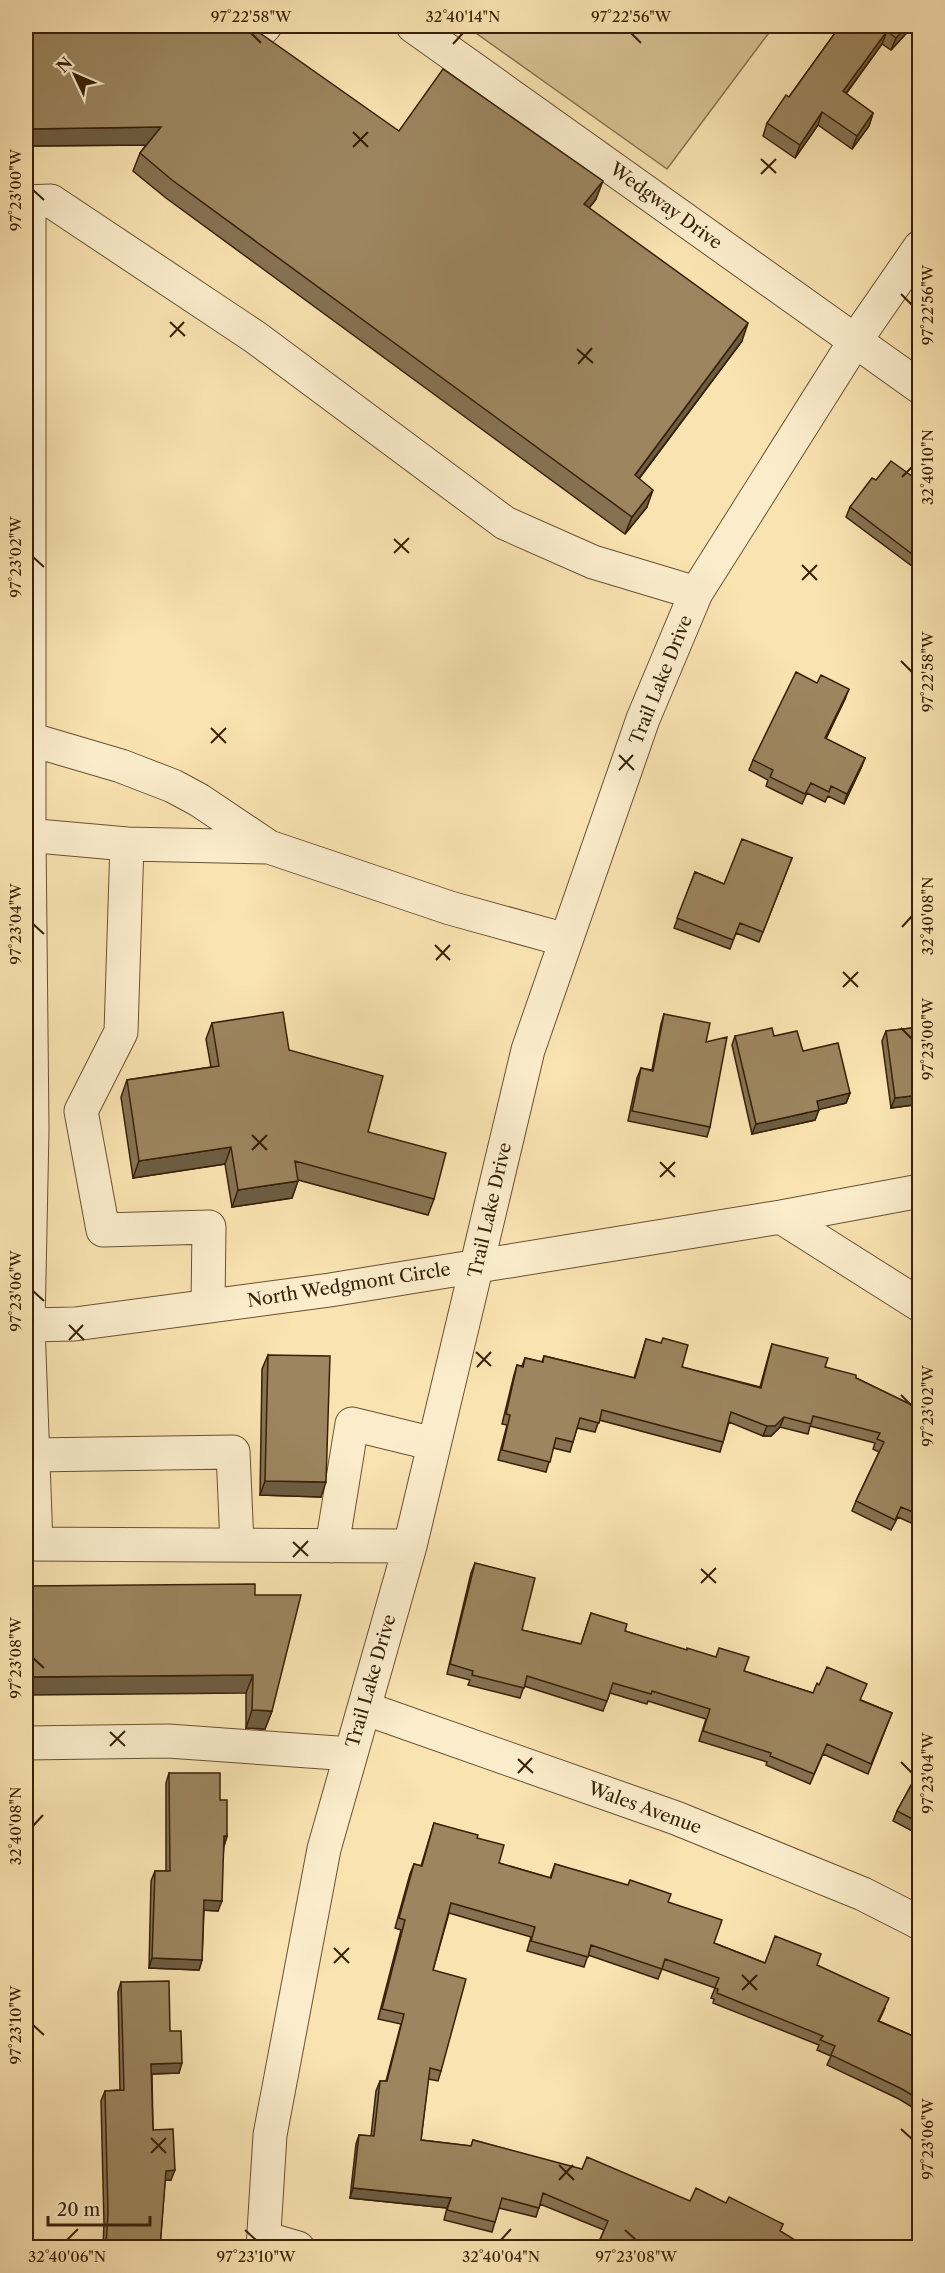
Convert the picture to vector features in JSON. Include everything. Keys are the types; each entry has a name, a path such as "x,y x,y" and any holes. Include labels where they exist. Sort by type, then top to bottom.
{"street":[{"name":"Wedgway Drive","path":"413,26 920,387"},
{"path":"410,1546 31,1544 32,1455 27,1325 29,1130 27,202 51,201 255,337 505,523 593,562 696,593"},
{"name":"Trail Lake Drive","path":"264,2243 270,2135 324,1849 410,1546 528,1050 643,719 696,593 855,341 920,247"},
{"path":"27,738 121,766 173,786 199,800 268,847 450,908 566,940"},
{"path":"27,835 128,844 268,847"},
{"path":"128,844 121,1032 81,1111 103,1230 209,1227 208,1306"},
{"path":"29,1130 81,1111"},
{"name":"North Wedgmont Circle","path":"27,1325 75,1324 330,1290 781,1217 920,1191"},
{"path":"781,1217 920,1305"},
{"path":"332,1546 352,1424 434,1444"},
{"path":"32,1455 233,1452 237,1544"},
{"name":"Wales Avenue","path":"364,1708 676,1818 863,1894 920,1923"},
{"path":"26,1743 168,1741 351,1754"},
{"path":"264,2243 298,2247"}],"shaded area":[{"path":"466,26 774,26 667,169"}],"building":[{"path":"26,26 250,26 399,131 443,69 603,181 584,204 748,323 635,475 653,490 632,517 172,180 140,153 161,127 26,129"},
{"path":"840,26 907,26 896,38 887,31 843,91 873,113 857,136 822,112 800,145 767,123 786,95 789,97"},
{"path":"891,461 920,482 920,560 850,507 872,478 876,480"},
{"path":"796,672 817,683 821,675 849,689 825,738 865,758 847,794 831,786 829,792 811,783 805,794 770,777 773,770 753,760"},
{"path":"742,839 792,858 763,932 740,923 733,940 677,918 695,872 724,884"},
{"path":"283,1012 289,1050 383,1076 368,1132 446,1153 434,1199 295,1161 298,1181 238,1190 231,1147 139,1161 127,1080 219,1066 212,1023"},
{"path":"664,1014 710,1023 706,1042 727,1037 710,1127 632,1111 641,1068 653,1071"},
{"path":"920,1027 920,1095 895,1098 886,1031"},
{"path":"772,1028 774,1036 797,1031 803,1051 838,1043 850,1093 817,1101 819,1110 756,1124 735,1036"},
{"path":"663,1338 688,1345 682,1367 761,1388 772,1344 828,1358 825,1367 856,1375 856,1378 920,1409 920,1515 901,1507 895,1520 856,1501 884,1442 877,1439 880,1433 813,1416 811,1424 784,1417 775,1426 767,1426 731,1412 723,1442 602,1410 599,1423 580,1418 573,1442 556,1438 550,1462 502,1450 510,1415 506,1414 517,1365 523,1367 525,1358 543,1362 544,1356 635,1378 646,1339 661,1343"},
{"path":"268,1355 330,1356 326,1482 265,1481"},
{"path":"475,1563 535,1578 522,1630 581,1644 591,1613 627,1624 625,1631 687,1650 687,1648 716,1657 719,1648 749,1657 744,1671 813,1693 827,1667 867,1684 860,1700 892,1713 871,1764 827,1744 814,1774 770,1756 771,1753 703,1731 710,1709 652,1691 651,1694 613,1683 607,1701 527,1676 524,1688 472,1675 473,1671 450,1664"},
{"path":"255,1584 255,1595 301,1595 272,1711 252,1710 253,1675 26,1677 26,1586"},
{"path":"920,1769 920,1823 897,1811"},
{"path":"169,1773 220,1773 220,1800 227,1800 222,1901 204,1900 202,1960 152,1958 155,1871 170,1871"},
{"path":"434,1823 504,1845 499,1863 551,1878 555,1864 628,1885 630,1880 671,1894 668,1902 722,1920 714,1943 765,1963 775,1936 821,1954 817,1965 889,1998 878,2021 920,2039 920,2100 831,2055 835,2046 820,2040 823,2036 717,1993 718,1989 715,1988 719,1978 665,1959 662,1969 591,1945 588,1957 531,1941 535,1927 451,1903 433,1970 466,1979 441,2071 430,2068 421,2140 471,2146 473,2140 582,2169 587,2157 690,2201 696,2188 726,2203 729,2197 783,2224 780,2231 806,2247 611,2247 599,2242 608,2221 543,2193 539,2208 502,2198 495,2222 447,2210 451,2198 353,2188 359,2135 374,2136 380,2081 387,2081 404,2014 382,2009 405,1920 399,1918 414,1864 422,1866"},
{"path":"169,1981 170,2031 181,2031 182,2063 151,2064 153,2130 173,2129 175,2170 166,2171 160,2247 106,2247 108,2213 105,2091 124,2090 121,1982"}]}
